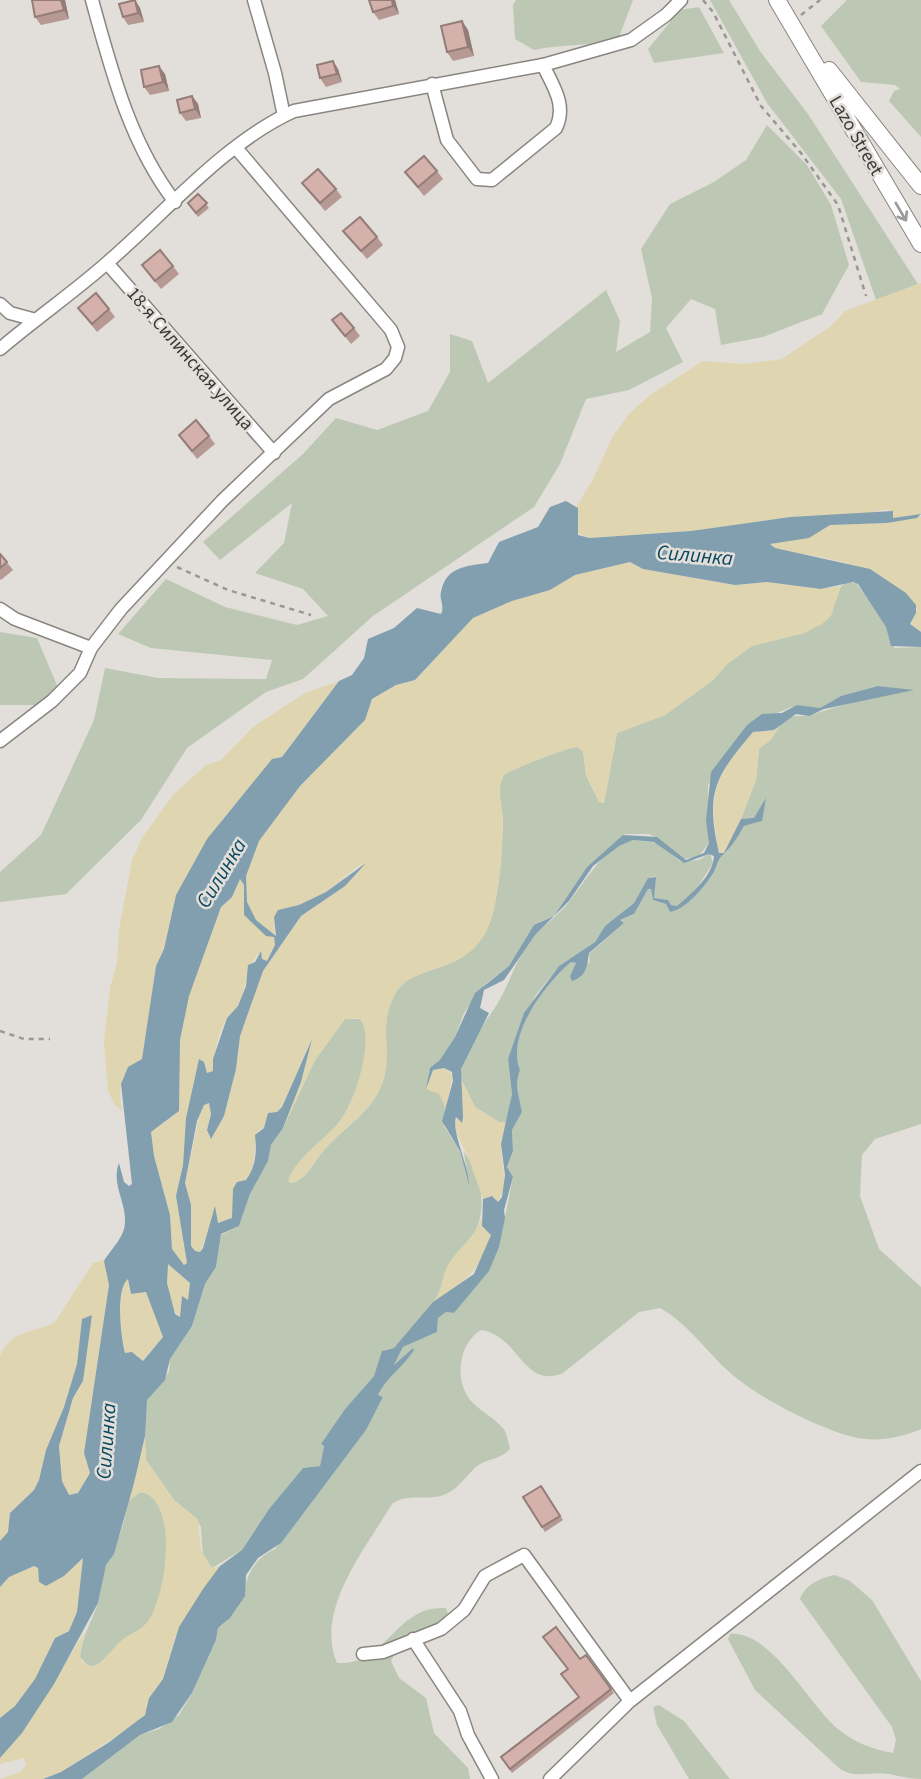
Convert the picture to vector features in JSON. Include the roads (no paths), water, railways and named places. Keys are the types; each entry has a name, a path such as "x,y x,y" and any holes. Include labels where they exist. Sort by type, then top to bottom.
{"main road":[{"name":"Lazo Street","path":"777,0 921,186"},
{"name":"Lazo Street","path":"794,25 918,240"}],"street":[{"path":"92,0 111,70 137,136 156,175 175,202"},
{"path":"254,0 284,116"},
{"path":"0,349 107,263 237,149 284,116 432,84 543,65 631,40 666,15 681,0"},
{"path":"432,84 447,140 477,179 492,180 556,128 562,116 561,104 543,65"},
{"path":"0,741 52,701 80,673 91,648 165,559 329,399 386,369 396,358 398,347 391,330 237,149"},
{"name":"18-я Силинская улица","path":"107,263 274,453"},
{"path":"3,311 36,320"},
{"path":"0,609 15,619 91,648"},
{"path":"550,1779 630,1701 921,1471"},
{"path":"363,1654 383,1652 440,1629 464,1610 485,1576 524,1555 630,1701"},
{"path":"413,1639 460,1711 468,1735 492,1779"}],"water":[{"name":"Силинка","path":"566,501 578,508 578,535 590,538 691,531 790,517 893,511 893,518 921,514 917,518 887,523 830,525 809,538 770,544 775,548 870,569 906,593 916,605 916,613 910,624 921,632 921,647 891,646 886,627 858,584 853,582 821,589 767,582 735,585 643,569 630,562 575,575 550,590 512,601 473,618 415,680 396,685 372,699 365,720 300,786 259,841 246,876 247,902 256,920 276,936 274,917 278,910 299,905 326,892 366,863 345,886 301,916 263,971 240,1036 236,1069 224,1116 211,1139 207,1130 211,1114 209,1103 204,1105 197,1121 185,1183 191,1205 191,1246 200,1252 215,1206 218,1223 232,1218 233,1189 237,1182 246,1180 254,1164 255,1135 264,1128 268,1113 277,1112 282,1107 312,1039 301,1082 283,1128 271,1145 268,1161 250,1194 239,1226 221,1234 216,1267 205,1284 192,1326 170,1359 165,1380 147,1400 145,1436 134,1483 114,1554 106,1565 98,1603 54,1684 22,1733 0,1758 0,1718 15,1706 35,1679 55,1638 69,1631 77,1612 83,1558 64,1576 46,1586 39,1582 38,1568 34,1566 9,1577 0,1587 0,1541 8,1532 10,1513 34,1490 39,1480 46,1450 64,1407 77,1364 82,1319 92,1315 83,1381 73,1398 59,1446 62,1481 69,1495 78,1493 90,1473 84,1453 109,1285 104,1261 120,1238 125,1222 117,1178 119,1163 124,1182 129,1186 132,1184 121,1084 128,1067 142,1059 156,966 164,949 176,895 207,839 272,759 282,757 339,681 352,675 364,658 368,639 394,628 417,608 441,614 441,592 447,577 458,569 488,563 499,542 538,527 550,507","holes":["240,879 244,885 244,915 266,936 274,937 275,945 267,961 262,959 261,951 255,962 248,965 246,986 238,1006 227,1018 213,1059 213,1071 207,1073 204,1062 199,1059 186,1118 183,1165 176,1196 187,1263 184,1265 172,1249 170,1215 154,1156 151,1132 179,1111 180,1040 189,996 221,907 232,897","168,1264 190,1283 188,1300 182,1296 180,1317 175,1314 167,1283","128,1279 131,1294 146,1292 163,1337 143,1361 132,1352 125,1353 120,1314 124,1284"]},
{"path":"878,686 914,690 824,709 809,716 796,714 774,730 753,732 730,761 716,786 713,815 719,853 724,853 741,819 754,818 766,798 762,821 744,826 701,890 689,902 670,912 666,904 653,900 651,889 648,889 634,914 620,920 624,923 589,953 581,976 572,981 570,976 576,963 571,962 550,983 530,1011 518,1041 520,1070 517,1086 522,1112 512,1130 513,1151 507,1167 513,1177 504,1210 499,1247 489,1271 454,1313 446,1312 438,1318 437,1332 403,1347 394,1365 413,1348 414,1350 381,1389 378,1395 383,1397 366,1430 281,1543 258,1558 246,1575 245,1596 230,1618 218,1628 216,1640 192,1693 172,1722 140,1735 82,1779 43,1779 61,1772 108,1743 145,1715 149,1698 163,1679 179,1627 220,1566 242,1550 269,1509 303,1468 320,1466 324,1446 321,1444 345,1409 374,1376 382,1351 394,1348 433,1302 474,1274 491,1235 482,1226 483,1199 492,1196 498,1202 502,1197 505,1175 501,1144 512,1094 508,1059 524,1013 559,966 595,942 605,926 634,903 648,878 656,877 654,898 668,900 671,905 677,906 706,877 714,856 709,854 684,863 654,842 633,840 619,846 593,866 569,901 554,916 587,867 623,835 657,837 686,860 704,853 709,843 706,821 711,772 747,725 762,714 782,713 797,705 820,708 841,696"},
{"path":"554,916 535,935 504,980 484,990 480,1008 489,1013 461,1069 463,1117 462,1123 456,1117 455,1123 469,1185 460,1151 442,1121 453,1081 452,1072 444,1068 433,1070 426,1089 430,1068 440,1060 455,1037 475,993 509,966 534,925"}]}
